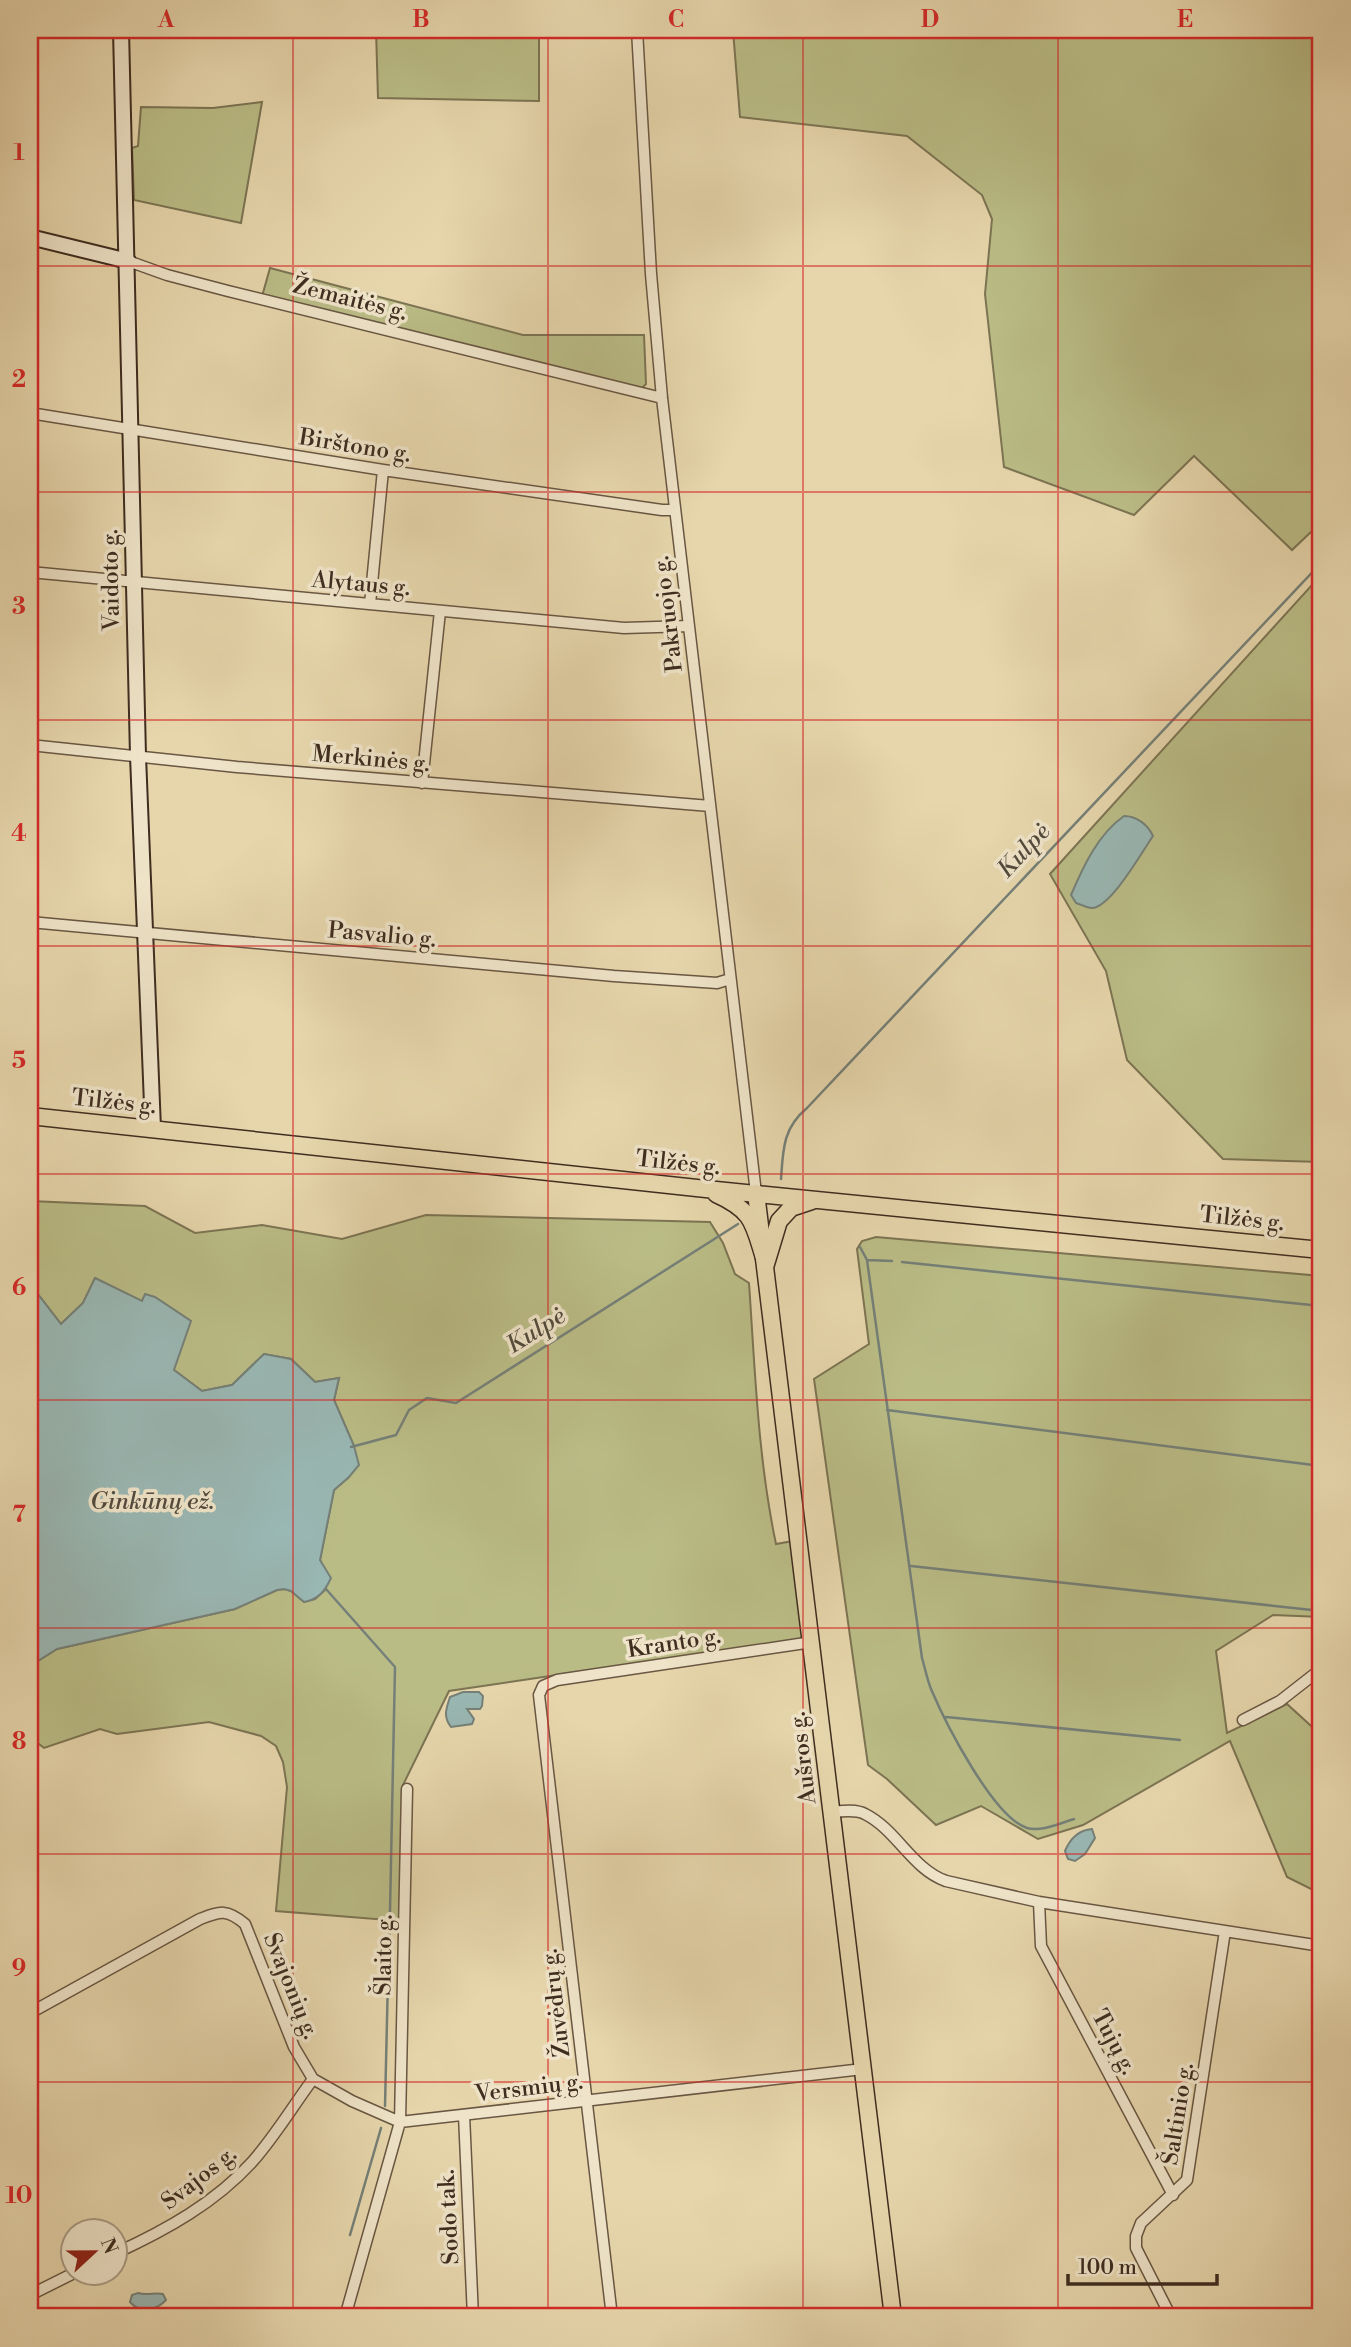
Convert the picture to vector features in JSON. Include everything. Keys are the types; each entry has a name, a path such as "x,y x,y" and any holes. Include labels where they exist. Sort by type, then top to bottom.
{"main road":[{"name":"Vaidoto g.","path":"121,30 138,756 153,1129"},
{"name":"Žemaitės g.","path":"30,237 128,261"},
{"name":"Tilžės g.","path":"30,1116 706,1189 1321,1250"},
{"path":"706,1189 735,1202 745,1210 766,1264"},
{"name":"Aušros g.","path":"756,1193 893,2317"},
{"path":"766,1264 779,1221 791,1208 815,1199"}],"street":[{"name":"Pakruojo g.","path":"637,30 651,274 662,398 756,1193"},
{"name":"Žemaitės g.","path":"128,261 167,275 228,291 662,398"},
{"name":"Birštono g.","path":"30,413 383,470 676,510"},
{"path":"370,604 383,470"},
{"name":"Alytaus g.","path":"30,572 624,628 688,626"},
{"path":"422,783 440,611"},
{"name":"Merkinės g.","path":"30,746 422,783 710,806"},
{"name":"Pasvalio g.","path":"30,922 614,976 717,983 730,979"},
{"name":"Kranto g.","path":"544,1686 557,1680 812,1642"},
{"path":"1243,1720 1280,1701 1321,1669"},
{"name":"Žuvėdrų g.","path":"544,1686 539,1701 612,2317"},
{"name":"Šlaito g.","path":"400,2122 407,1789"},
{"path":"832,1812 857,1811 865,1814 899,1841 934,1877 1039,1902 1321,1946"},
{"name":"Tujų g.","path":"1039,1902 1041,1946 1173,2195"},
{"name":"Svajonių g.","path":"30,2013 200,1919 218,1912 232,1913 245,1924 295,2047 313,2078 352,2101 400,2122"},
{"name":"Šaltinio g.","path":"1171,2317 1136,2248 1136,2236 1141,2223 1187,2180 1225,1931"},
{"name":"Versmių g.","path":"400,2122 863,2069"},
{"name":"Svajos g.","path":"130,2246 175,2224 231,2184 254,2160 313,2078"},
{"name":"Sodo tak.","path":"464,2115 473,2317"},
{"path":"345,2317 400,2122"},
{"path":"30,2295 60,2280"}],"green space":[{"path":"376,30 539,30 539,101 378,98"},
{"path":"733,30 1321,30 1321,540 1312,531 1292,550 1194,456 1134,515 1004,467 985,294 992,219 982,195 907,136 740,117"},
{"path":"262,102 241,223 134,200 132,148 138,146 141,107 213,108"},
{"path":"270,268 523,335 644,335 646,384 642,388 520,364 261,300"},
{"path":"1321,575 1321,1162 1223,1159 1127,1060 1106,971 1050,874"},
{"path":"30,1201 145,1206 195,1233 262,1225 342,1239 426,1215 710,1222 723,1243 735,1274 749,1283 758,1414 770,1512 776,1544 793,1541 807,1638 449,1691 403,1785 400,1921 276,1911 287,1787 283,1762 276,1746 261,1736 209,1722 117,1734 100,1729 44,1748 30,1737 30,1666 57,1649 235,1609 277,1590 291,1591 304,1602 315,1599 326,1589 324,1568 320,1560 334,1490 349,1477 354,1446 334,1400 339,1378 315,1382 291,1359 264,1354 232,1385 202,1391 174,1370 142,1302 95,1278 83,1303 61,1324 30,1284"},
{"path":"876,1237 1321,1276 1321,1617 1273,1615 1216,1651 1227,1733 1287,1704 1321,1735 1321,1894 1287,1877 1230,1741 1083,1825 1038,1839 981,1806 936,1825 868,1765 814,1379 869,1344 857,1249 862,1241"}],"water":[{"path":"1124,816 1142,822 1153,836 1126,878 1108,899 1092,908 1076,903 1071,895 1086,862 1106,832"},
{"name":"Ginkūnų ež.","path":"95,1278 142,1301 145,1294 155,1297 191,1321 174,1370 202,1391 232,1385 264,1354 291,1359 315,1382 339,1378 334,1400 354,1446 359,1465 334,1490 320,1560 331,1578 318,1597 304,1602 291,1591 277,1590 235,1609 57,1649 30,1666 30,1284 61,1324 83,1303"},
{"path":"463,1692 479,1692 483,1696 482,1706 480,1709 467,1709 474,1719 472,1724 451,1727 446,1716 450,1697"},
{"path":"1092,1829 1095,1838 1085,1854 1075,1861 1068,1859 1065,1851 1072,1839 1083,1831"},
{"path":"163,2294 166,2300 153,2308 139,2308 130,2302 132,2295"}],"waterway":[{"name":"Kulpė","path":"781,1179 786,1140 799,1116 1321,563"},
{"name":"Kulpė","path":"351,1447 396,1435 409,1410 427,1398 456,1403 738,1224"},
{"path":"860,1247 867,1260 892,1261"},
{"path":"867,1260 922,1658 930,1685 947,1723 985,1788 1014,1820 1027,1828 1038,1829 1074,1819"},
{"path":"902,1262 1321,1306"},
{"path":"887,1410 1321,1466"},
{"path":"911,1566 1321,1611"},
{"path":"326,1589 395,1667 389,1960"},
{"path":"946,1717 1180,1740"},
{"path":"385,2106 388,1977"},
{"path":"350,2235 381,2128"}]}
